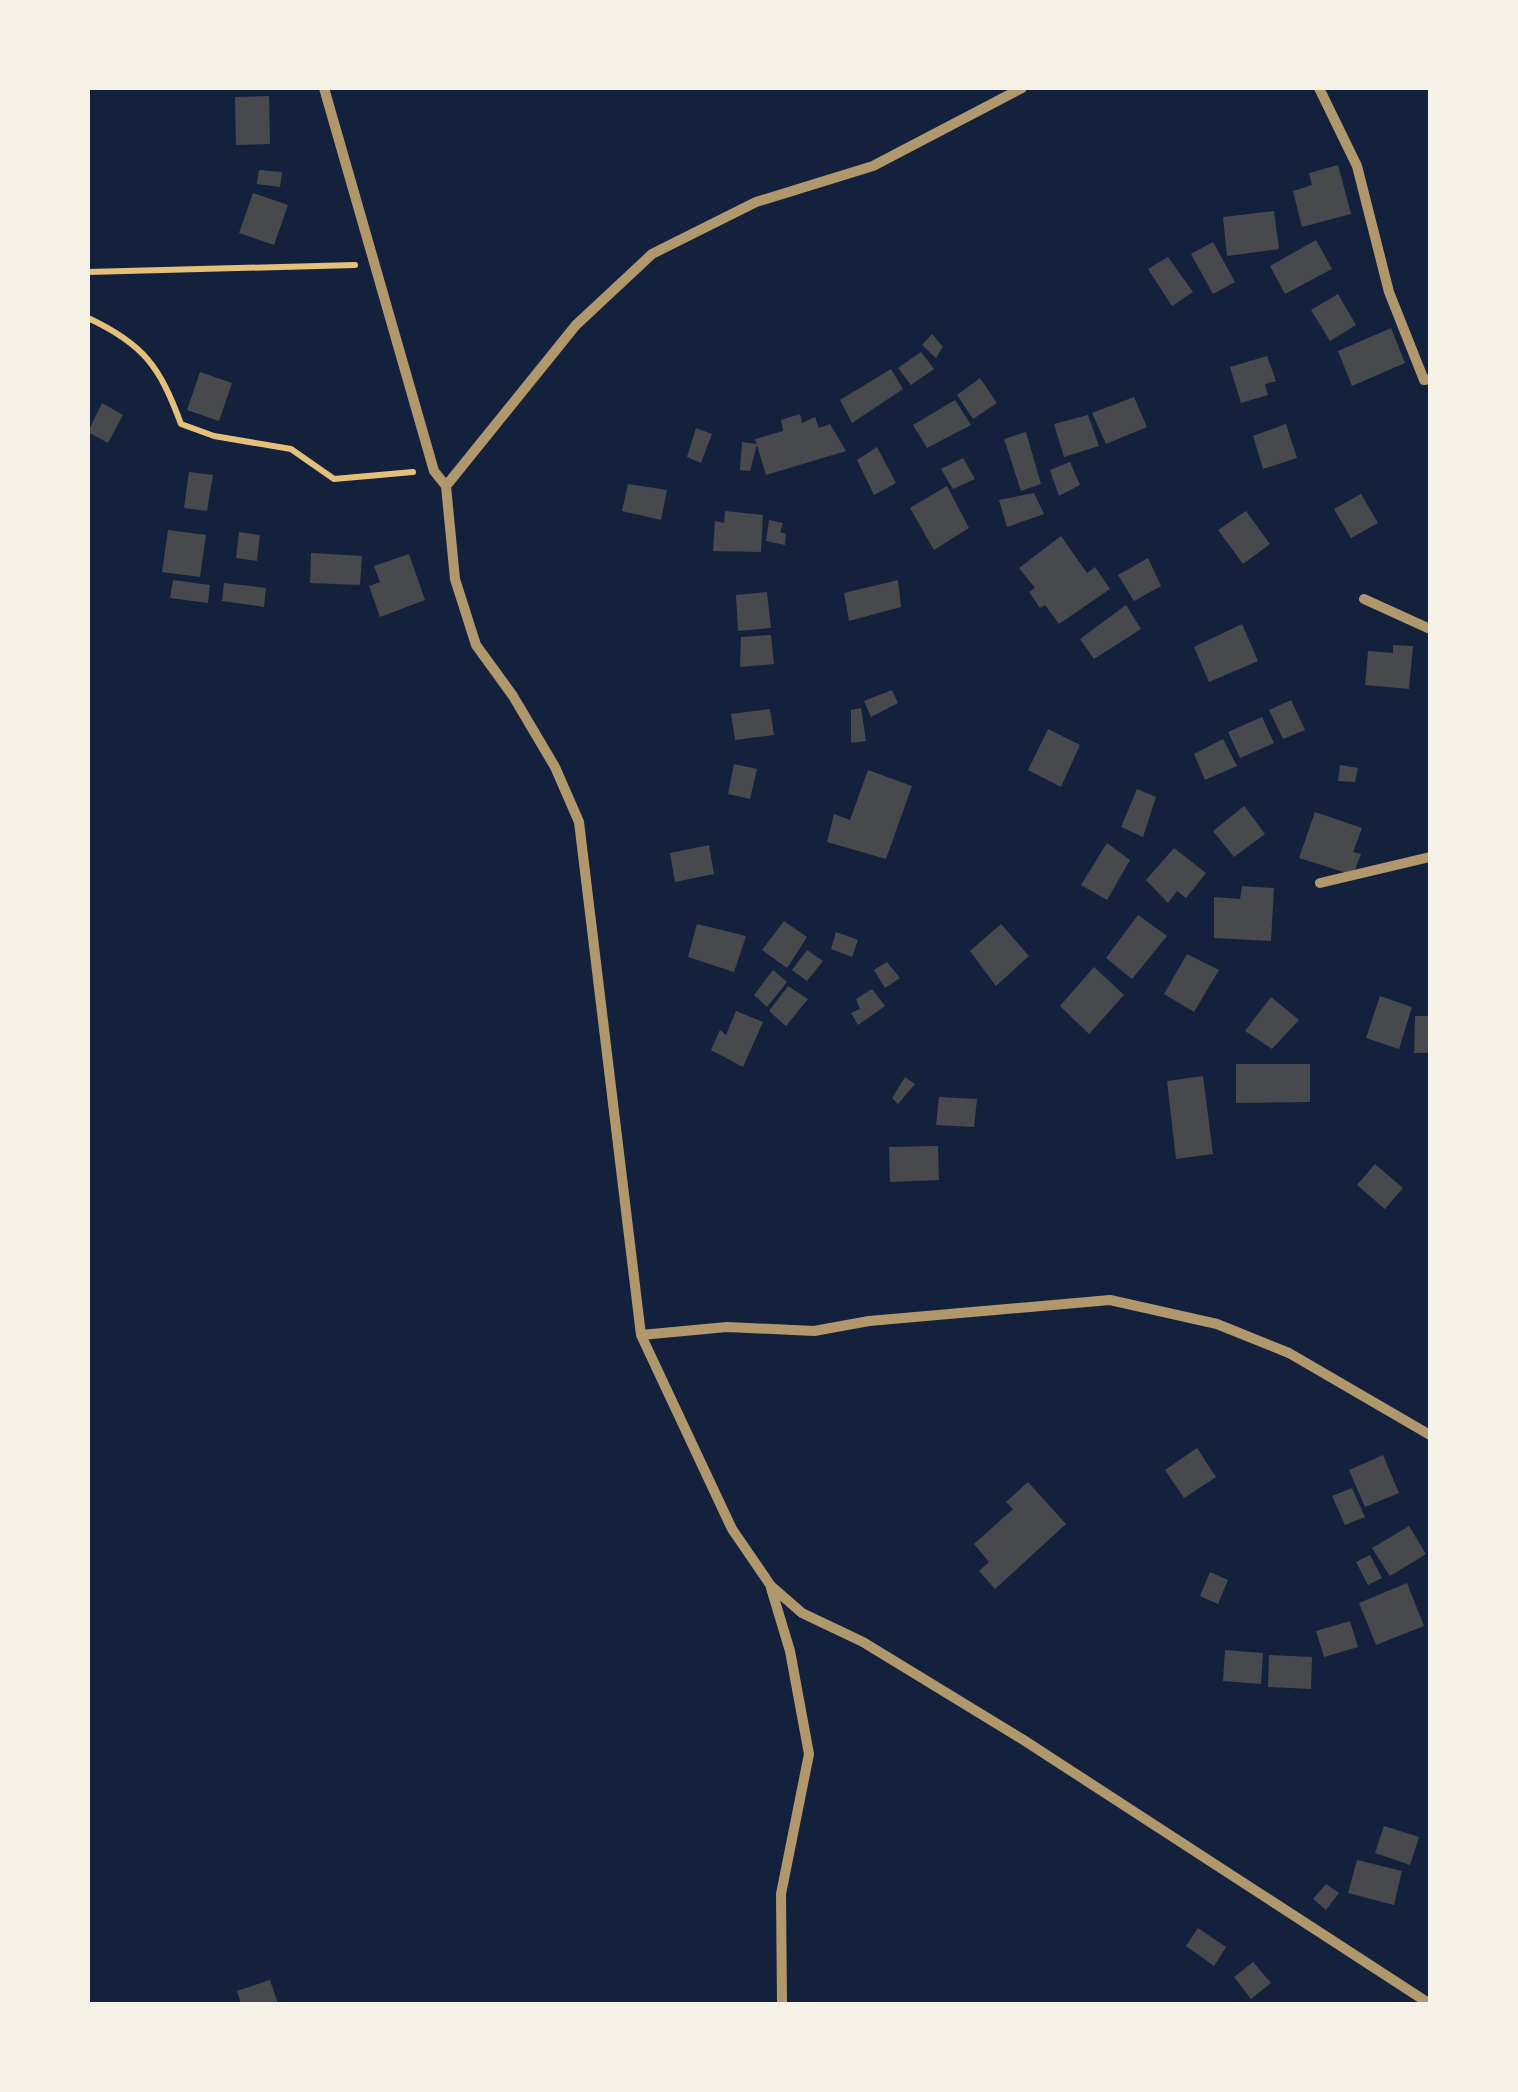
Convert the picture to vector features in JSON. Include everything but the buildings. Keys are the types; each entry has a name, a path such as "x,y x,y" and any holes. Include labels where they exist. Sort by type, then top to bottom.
{"street":[{"path":"324,88 371,264 434,471 446,486 455,579 476,644 547,753 579,822 642,1335 732,1529 770,1586 802,1614 863,1642 1022,1738 1430,2004"},
{"path":"446,486 576,325 652,254 756,202 873,166 1022,88"},
{"path":"1319,88 1357,166 1389,292 1424,380 1430,379"},
{"path":"1364,599 1430,629"},
{"path":"1320,884 1430,858"},
{"path":"642,1335 726,1327 814,1331 868,1321 1110,1300 1218,1324 1288,1353 1430,1435"},
{"path":"770,1586 790,1651 810,1754 781,1894 782,2004"}],"path":[{"path":"88,272 371,264"},
{"path":"88,318 123,335 162,373 181,424 214,436 290,449 334,479 434,471"}]}
